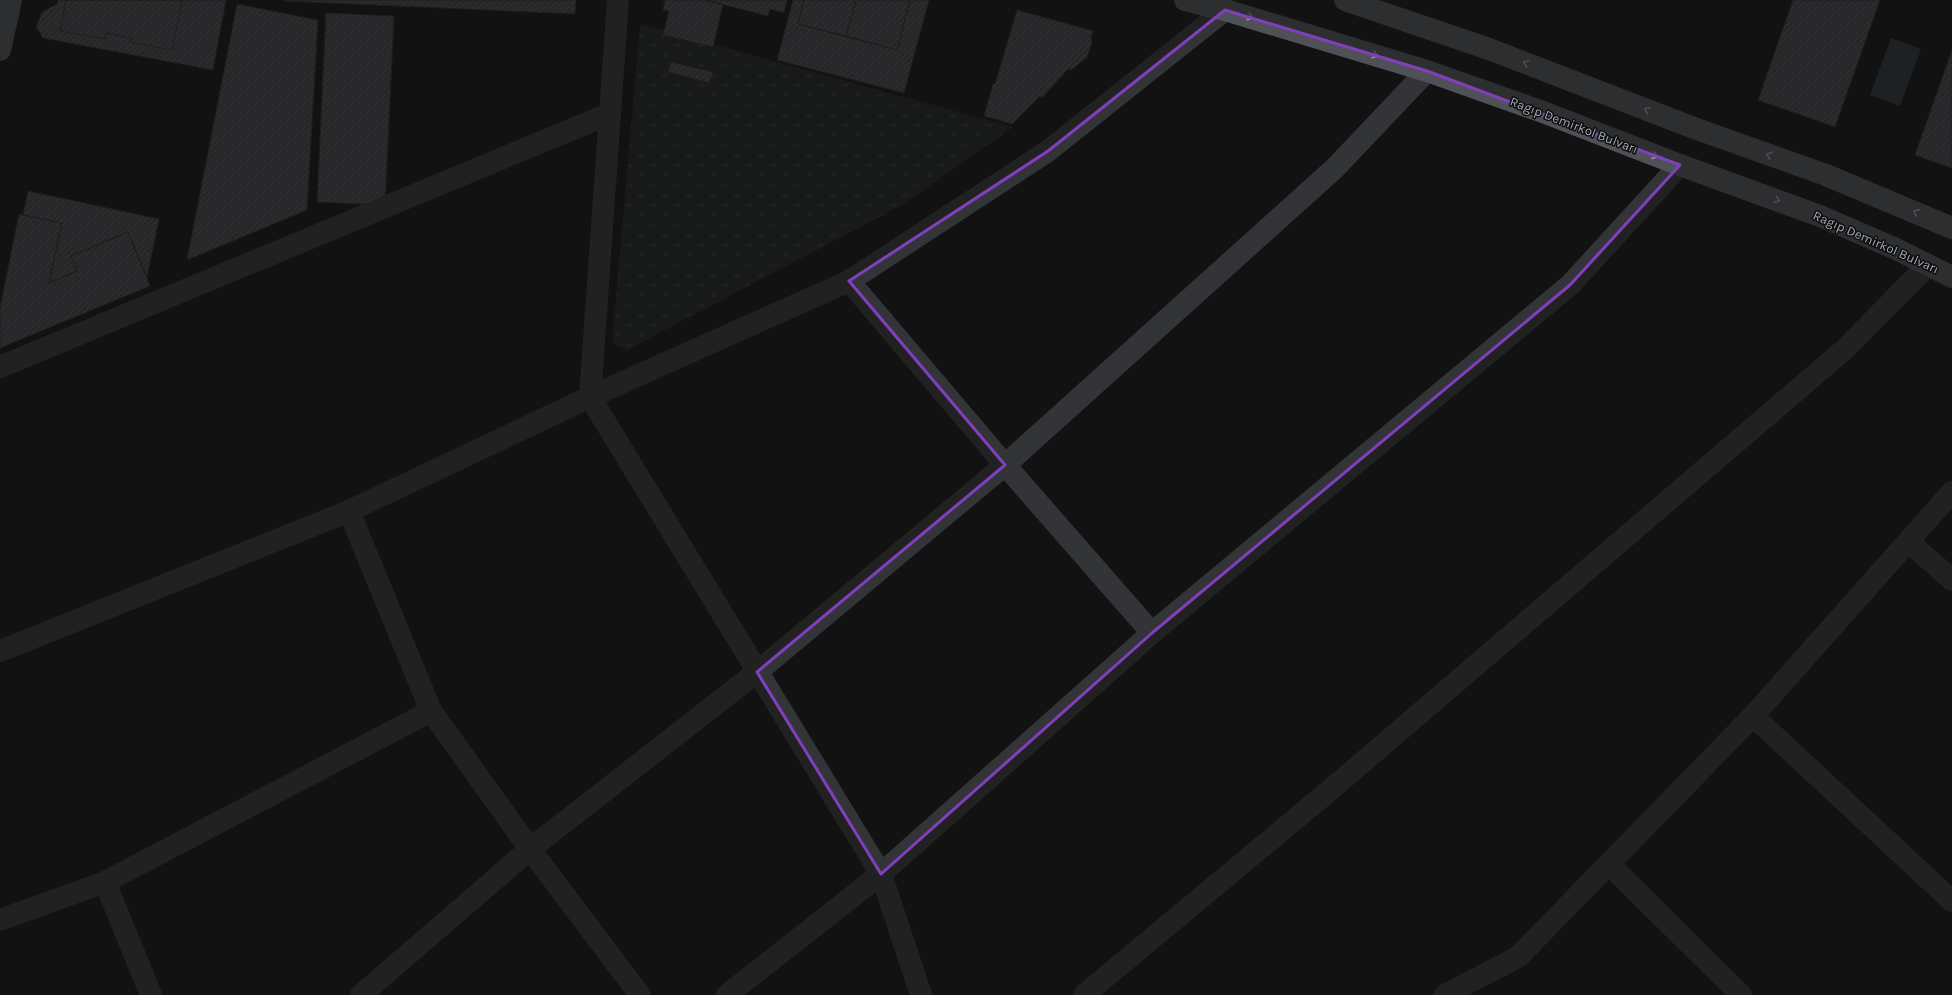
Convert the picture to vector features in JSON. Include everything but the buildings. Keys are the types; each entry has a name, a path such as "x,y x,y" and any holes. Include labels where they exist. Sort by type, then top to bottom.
{"main road":[{"path":"0,50 10,0"},
{"name":"Ragıp Demirkol Bulvarı","path":"1186,0 1225,10 1427,71 1543,112 1680,165 1820,216 1894,248 1952,276"},
{"path":"1346,0 1489,49 1694,128 1826,175 1952,228"}],"street":[{"path":"618,0 590,397 881,874 921,995"},
{"path":"0,651 349,511 590,397 849,280 1048,151 1225,10"},
{"path":"361,995 530,849 757,672 1005,465 1336,168 1427,71"},
{"path":"0,367 609,114"},
{"path":"727,995 881,874 1152,633 1570,285 1680,165"},
{"path":"1084,995 1330,790 1839,354 1928,265"},
{"path":"849,280 1005,465 1152,633"},
{"path":"1445,995 1518,957 1753,716 1952,492"},
{"path":"349,511 431,711 530,849 640,995"},
{"path":"1909,542 1952,580"},
{"path":"0,920 105,882 431,711"},
{"path":"1753,716 1952,901"},
{"path":"1609,864 1741,995"},
{"path":"105,882 152,995"}],"highlighted area":[{"path":"1225,10 1427,71 1680,165 1570,285 1152,633 881,874 757,672 1005,465 849,281 1048,151"}],"green space":[{"path":"640,24 1013,127 904,204 627,350 612,343"}],"shaded area":[{"path":"1891,38 1921,49 1900,106 1870,95"}]}
